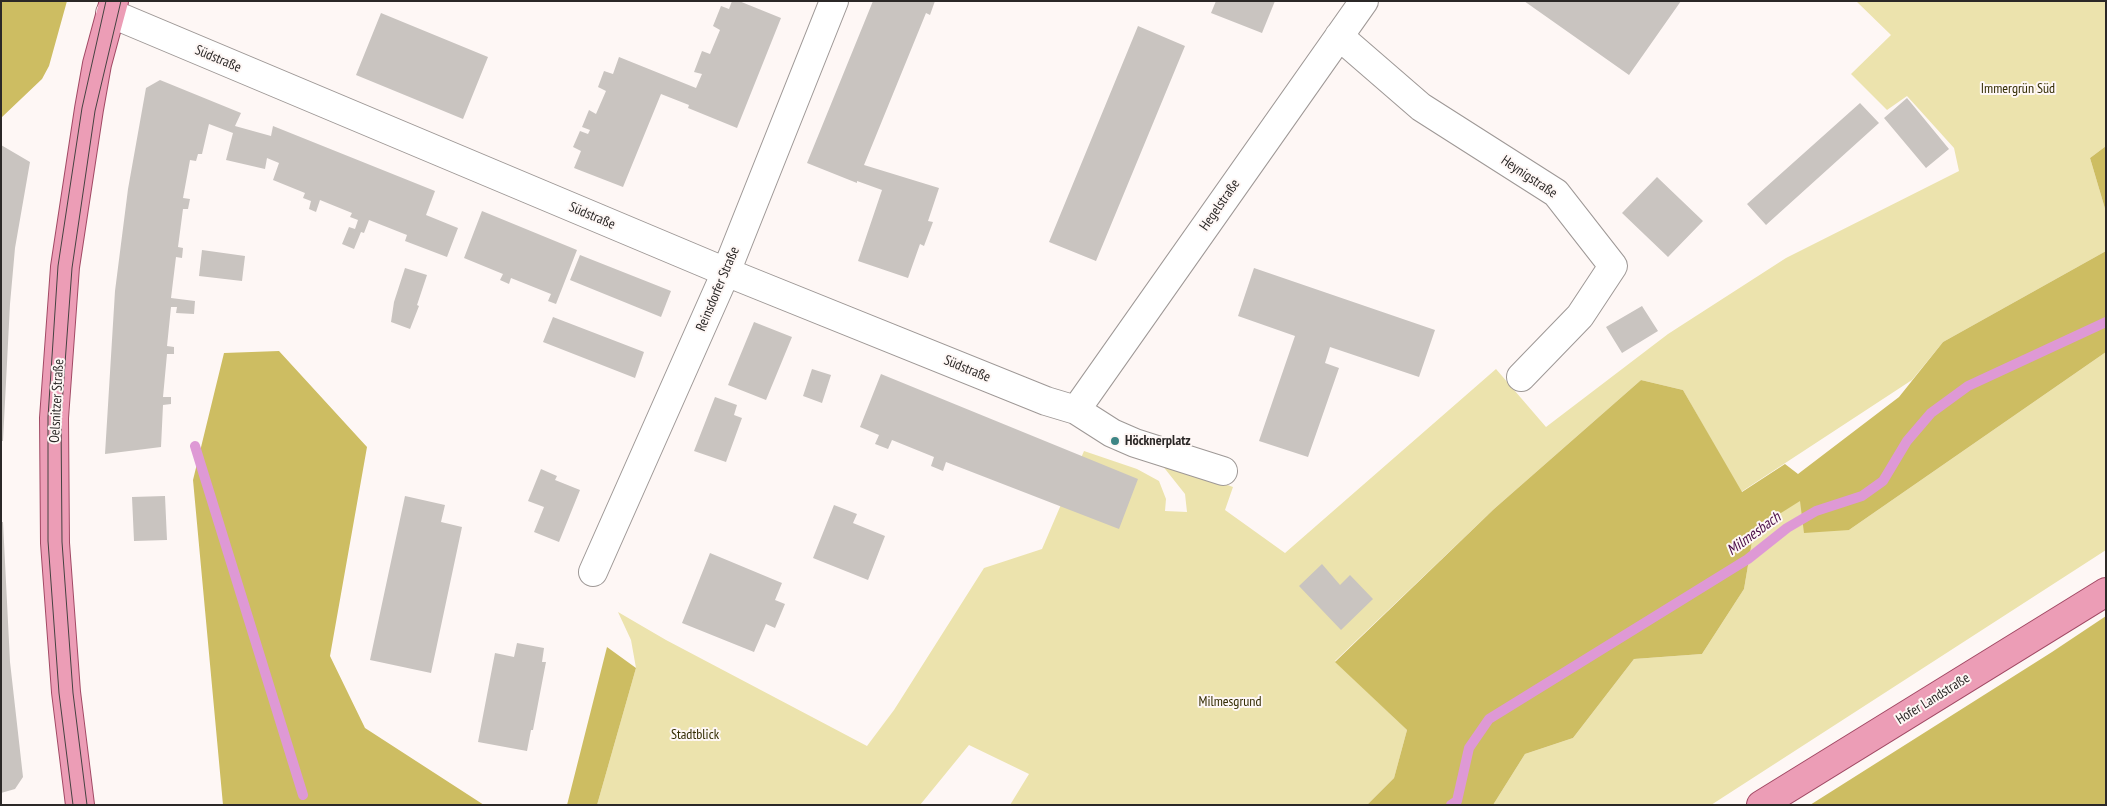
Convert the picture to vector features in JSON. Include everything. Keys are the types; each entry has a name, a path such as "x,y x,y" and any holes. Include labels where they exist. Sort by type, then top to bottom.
{"main road":[{"name":"Oelsnitzer Straße","path":"80,805 66,692 55,543 54,418 65,267 88,110 112,7"},
{"name":"Hofer Landstraße","path":"1761,805 2106,592"}],"street":[{"name":"Reinsdorfer Straße","path":"593,572 726,272 834,1"},
{"name":"Hegelstraße","path":"1076,410 1364,1"},
{"name":"Südstraße","path":"112,7 726,272 1046,401 1076,410"},
{"name":"Heynigstraße","path":"1338,36 1421,107 1556,193 1613,266 1580,316 1521,377"},
{"path":"1076,410 1112,433 1135,443 1223,471"}],"green space":[{"path":"1856,1 2106,1 2106,146 2090,158 2106,212 2106,251 1943,342 1912,380 1741,492 1683,390 1641,380 1494,509 1335,661 1407,730 1394,778 1367,805 1010,805 1029,774 969,745 920,805 597,805 636,668 631,640 618,612 666,640 867,746 894,710 984,568 1042,549 1084,451 1137,469 1159,481 1166,499 1165,511 1187,512 1185,494 1158,460 1233,487 1225,510 1285,553 1496,369 1546,427 1668,334 1786,258 1959,171 1954,148 1907,96 1887,110 1851,74 1891,35"},
{"path":"2106,352 2106,550 1711,805 1493,805 1525,754 1573,738 1634,659 1702,654 1744,589 1754,530 1800,500 1849,530"}],"shaded area":[{"path":"1,1 67,1 49,66 42,79 1,118"},
{"path":"2106,146 2106,212 2090,158"},
{"path":"2106,251 2106,352 1849,530 1804,533 1800,501 1754,530 1744,589 1702,654 1634,659 1573,738 1525,754 1493,805 1367,805 1394,778 1407,730 1335,662 1494,509 1641,380 1683,390 1742,492 1785,464 1798,474 1899,397 1943,342"},
{"path":"279,351 367,447 330,656 365,728 484,805 223,805 193,480 224,353"},
{"path":"2106,616 2106,805 1810,805 2052,652"},
{"path":"607,647 636,668 597,805 567,805"}],"building":[{"path":"732,1 739,1 781,18 737,128 688,108 689,105 661,94 623,187 574,168 581,151 573,147 580,131 588,134 590,130 582,127 589,110 596,114 606,91 598,87 604,71 613,74 619,57 696,88 702,74 694,72 702,51 710,54 720,30 713,26 721,6 729,9"},
{"path":"873,1 935,1 930,15 926,13 864,165 939,188 928,221 933,222 924,246 920,244 908,278 858,261 882,190 857,181 857,183 807,163"},
{"path":"1216,1 1275,1 1262,33 1211,13"},
{"path":"1524,1 1568,2 1681,1 1629,75"},
{"path":"381,13 488,57 463,119 356,75"},
{"path":"1138,26 1185,46 1096,261 1049,242"},
{"path":"160,80 241,113 235,126 271,136 273,126 435,191 426,215 458,228 447,257 405,241 407,235 369,220 364,233 361,232 354,249 342,244 349,227 355,229 358,220 350,217 352,213 320,200 316,212 309,209 311,201 303,198 305,193 273,180 279,163 267,158 265,169 226,160 233,133 209,124 202,154 198,154 196,161 190,160 183,198 190,199 188,209 183,209 178,247 183,248 182,258 176,257 171,298 195,301 194,314 176,313 177,307 171,307 167,346 174,347 174,354 167,354 163,397 171,397 171,404 163,405 161,447 105,454 115,291 128,189 146,88"},
{"path":"1907,98 1949,149 1926,168 1884,118"},
{"path":"1860,103 1879,123 1766,225 1747,204"},
{"path":"1,145 30,162 15,248 10,304 3,441 1,441"},
{"path":"1657,177 1703,221 1668,257 1622,213"},
{"path":"482,211 577,250 556,304 548,301 551,294 511,278 509,284 500,280 503,274 464,258"},
{"path":"202,250 245,256 242,281 199,276"},
{"path":"580,255 671,291 661,317 570,280"},
{"path":"405,268 427,275 417,305 419,306 410,329 391,322 394,302"},
{"path":"1254,268 1435,330 1419,377 1330,347 1325,363 1339,368 1308,457 1259,441 1295,336 1238,316"},
{"path":"1642,306 1658,331 1622,353 1606,327"},
{"path":"553,317 644,352 635,378 543,342"},
{"path":"754,322 792,337 766,400 728,385"},
{"path":"812,369 831,375 822,403 803,396"},
{"path":"881,374 1138,479 1119,529 946,462 943,471 931,466 934,457 892,440 888,449 875,444 879,435 860,427"},
{"path":"715,397 737,405 734,415 742,418 726,462 694,451"},
{"path":"541,469 557,476 555,480 580,490 559,542 534,532 544,507 528,501"},
{"path":"165,496 167,540 134,541 132,497"},
{"path":"405,496 445,505 441,522 462,527 431,673 370,660"},
{"path":"834,505 857,514 853,523 885,536 868,580 813,558"},
{"path":"1,522 3,522 10,662 23,777 15,789 1,793"},
{"path":"710,553 782,583 775,600 785,604 775,628 766,624 754,652 682,623"},
{"path":"1322,564 1340,585 1350,575 1373,599 1341,630 1299,586"},
{"path":"517,643 544,648 542,662 546,662 527,751 478,742 495,653 514,657"}],"waterway":[{"name":"Milmesbach","path":"1451,805 1457,801 1469,748 1489,719 1748,559 1787,528 1816,511 1862,496 1883,481 1907,441 1931,413 1968,386 2106,322"},
{"path":"195,446 303,795"}],"tram line":[{"path":"73,805 59,693 48,541 48,417 58,266 82,108 106,1"},
{"path":"87,805 73,693 62,542 61,418 72,268 95,111 121,1"}],"place":[{"name":"Höcknerplatz","path":"1115,441"}],"park label":[{"name":"Immergrün Süd","path":"2018,89"},
{"name":"Milmesgrund","path":"1230,702"},
{"name":"Stadtblick","path":"695,735"}]}
